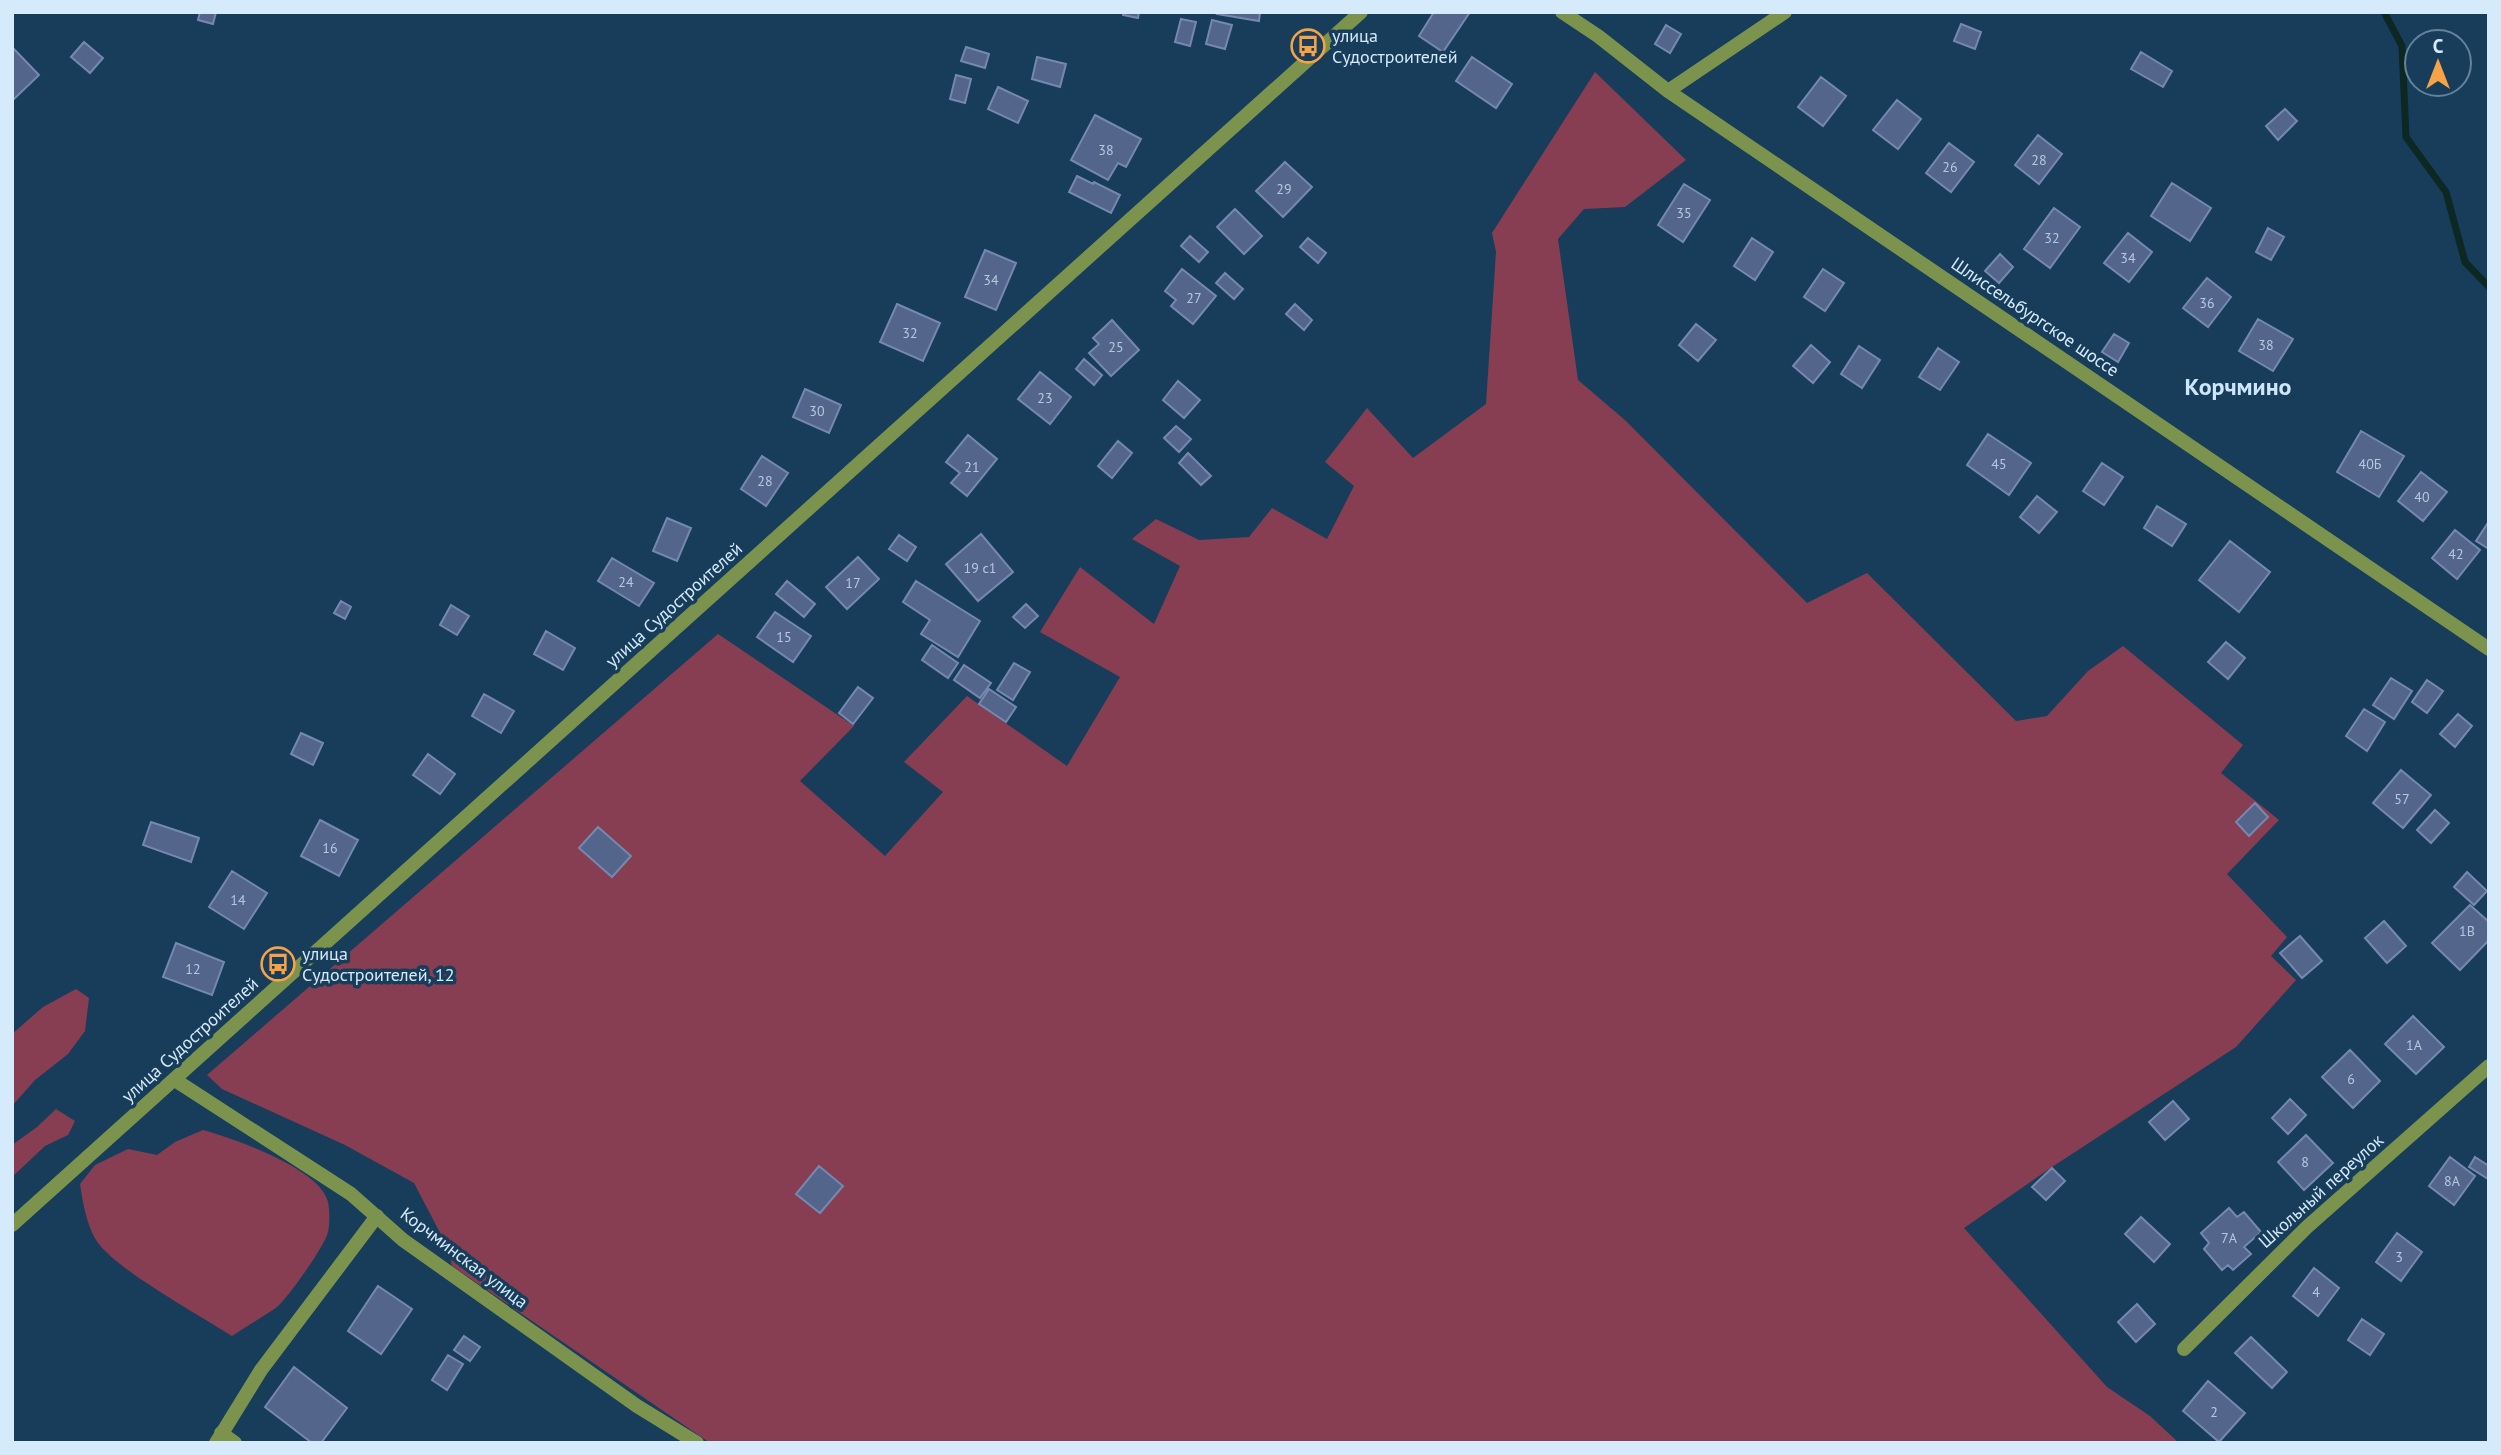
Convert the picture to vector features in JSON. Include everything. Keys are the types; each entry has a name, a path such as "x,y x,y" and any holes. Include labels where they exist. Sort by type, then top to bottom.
{"street":[{"name":"улица Судостроителей","path":"12,1225 1361,12"},
{"name":"Шлиссельбургское шоссе","path":"1562,12 1668,91 2489,649"},
{"path":"1668,91 1785,12"},
{"name":"Школьный переулок","path":"2184,1349 2307,1227 2489,1066"},
{"name":"Корчминская улица","path":"175,1080 351,1194 402,1240 614,1390 697,1443"},
{"path":"235,1443 219,1438 261,1370 377,1216"}],"shaded area":[{"path":"1595,72 1686,160 1625,207 1584,209 1558,239 1578,380 1626,421 1807,603 1867,573 2016,721 2047,716 2088,671 2123,646 2243,745 2221,773 2279,820 2227,874 2287,937 2271,956 2296,980 2236,1047 1964,1228 2107,1387 2150,1416 2179,1443 710,1443 452,1266 448,1248 414,1183 345,1145 222,1089 207,1075 718,634 854,726 800,781 885,856 943,792 904,762 967,696 1067,766 1120,677 1040,632 1080,567 1154,624 1180,566 1132,539 1156,519 1199,540 1249,537 1272,508 1327,539 1354,486 1325,462 1367,408 1413,458 1486,404 1496,252 1492,233"},
{"path":"76,989 89,998 85,1031 68,1054 35,1080 12,1106 12,1034 43,1007"},
{"path":"56,1109 75,1121 68,1135 45,1146 12,1177 12,1145"},
{"path":"203,1130 253,1147 308,1176 320,1187 329,1206 326,1238 297,1282 277,1307 232,1336 138,1277 105,1251 90,1227 80,1184 95,1165 128,1149 157,1155 175,1142"}],"building":[{"path":"200,12 216,12 213,24 198,20"},
{"path":"1123,12 1139,12 1138,18 1123,15"},
{"path":"1260,12 1259,21 1217,14"},
{"path":"1434,12 1470,12 1443,52 1419,36"},
{"path":"1181,19 1196,22 1190,46 1175,42"},
{"path":"1212,20 1232,25 1225,49 1206,44"},
{"path":"1961,24 1981,32 1975,49 1954,41"},
{"path":"1666,25 1681,34 1670,53 1655,44"},
{"path":"84,42 103,58 90,73 71,57"},
{"path":"12,47 39,75 12,101"},
{"path":"966,47 989,54 985,68 961,61"},
{"path":"2141,52 2172,71 2163,87 2131,69"},
{"path":"1037,57 1066,64 1060,87 1032,79"},
{"path":"1472,57 1512,84 1496,108 1456,81"},
{"path":"956,75 971,79 965,103 950,99"},
{"path":"1821,77 1846,96 1823,126 1798,107"},
{"path":"998,87 1028,101 1018,123 988,109"},
{"path":"1897,100 1921,119 1898,149 1873,130"},
{"path":"2285,109 2297,121 2278,140 2266,126"},
{"path":"1095,115 1141,139 1126,167 1118,163 1108,180 1071,160"},
{"path":"2038,135 2062,154 2039,184 2015,165"},
{"path":"1949,143 1974,162 1951,192 1926,173"},
{"path":"1285,162 1312,187 1283,217 1256,191"},
{"path":"1077,176 1120,195 1111,213 1069,192"},
{"path":"2172,183 2211,208 2190,241 2151,216"},
{"path":"1684,184 1710,200 1683,242 1658,225"},
{"path":"2054,208 2080,227 2050,268 2024,249"},
{"path":"1235,209 1262,236 1244,254 1217,227"},
{"path":"2268,228 2284,237 2271,260 2256,252"},
{"path":"2128,233 2152,252 2129,282 2104,263"},
{"path":"1190,236 1208,252 1199,262 1181,246"},
{"path":"1308,238 1326,253 1318,263 1300,247"},
{"path":"1752,238 1773,252 1755,280 1734,266"},
{"path":"985,250 1016,263 996,310 965,297"},
{"path":"2000,254 2013,267 1999,283 1985,271"},
{"path":"1182,269 1216,296 1193,324 1171,306 1176,300 1165,291"},
{"path":"1823,269 1844,283 1825,311 1804,297"},
{"path":"1225,273 1243,289 1234,299 1216,283"},
{"path":"2207,278 2231,297 2208,327 2183,308"},
{"path":"897,304 940,323 923,361 880,342"},
{"path":"1295,304 1312,320 1304,330 1286,314"},
{"path":"2258,319 2293,339 2273,371 2239,351"},
{"path":"1112,320 1139,350 1111,376 1089,353 1099,344 1093,338"},
{"path":"1696,324 1716,340 1698,361 1679,345"},
{"path":"2114,334 2129,343 2118,362 2102,352"},
{"path":"1811,345 1830,362 1813,383 1793,366"},
{"path":"1859,346 1880,360 1862,388 1841,374"},
{"path":"1938,348 1959,362 1940,390 1919,377"},
{"path":"1084,359 1102,375 1094,385 1076,369"},
{"path":"1040,372 1071,397 1050,424 1018,399"},
{"path":"1178,381 1200,400 1184,418 1163,400"},
{"path":"805,389 841,405 829,433 793,417"},
{"path":"1176,426 1191,439 1179,452 1164,438"},
{"path":"2361,431 2404,456 2379,497 2337,472"},
{"path":"1988,434 2031,463 2009,495 1967,465"},
{"path":"968,435 997,459 967,496 951,483 960,473 946,462"},
{"path":"1118,441 1132,453 1112,478 1098,466"},
{"path":"1188,453 1211,476 1201,485 1179,463"},
{"path":"762,456 788,473 766,506 741,489"},
{"path":"2102,463 2123,477 2104,505 2083,491"},
{"path":"2421,472 2447,492 2423,521 2398,501"},
{"path":"2037,496 2057,512 2039,533 2020,517"},
{"path":"2157,506 2186,524 2172,546 2144,528"},
{"path":"667,518 691,528 677,561 653,551"},
{"path":"2489,521 2489,549 2476,541"},
{"path":"2455,530 2480,550 2457,579 2432,558"},
{"path":"981,534 1013,572 978,601 946,564"},
{"path":"899,535 916,547 907,561 889,549"},
{"path":"2230,541 2270,572 2239,612 2199,580"},
{"path":"858,557 879,579 847,609 826,587"},
{"path":"612,558 654,583 639,606 598,581"},
{"path":"787,581 815,604 804,617 776,594"},
{"path":"916,581 980,621 958,657 921,634 930,620 903,602"},
{"path":"341,601 351,607 345,619 334,613"},
{"path":"1026,604 1038,616 1025,628 1013,617"},
{"path":"451,605 469,616 457,635 440,625"},
{"path":"775,612 811,636 793,662 757,637"},
{"path":"546,631 575,648 563,670 534,654"},
{"path":"2226,642 2245,658 2228,679 2208,662"},
{"path":"932,645 958,663 948,678 922,660"},
{"path":"1014,663 1030,672 1013,700 997,690"},
{"path":"964,665 991,683 980,698 954,680"},
{"path":"2391,678 2412,691 2394,719 2373,705"},
{"path":"2427,680 2443,691 2427,713 2412,702"},
{"path":"858,687 873,698 853,724 839,713"},
{"path":"989,689 1016,707 1006,722 979,704"},
{"path":"484,694 514,711 501,733 472,716"},
{"path":"2364,709 2385,722 2367,751 2346,736"},
{"path":"2458,714 2472,726 2455,747 2440,734"},
{"path":"301,733 323,743 313,765 291,754"},
{"path":"428,754 455,774 440,794 413,775"},
{"path":"2401,770 2431,795 2403,828 2373,803"},
{"path":"2255,803 2268,817 2249,836 2236,822"},
{"path":"2435,810 2449,823 2431,843 2417,830"},
{"path":"320,820 358,840 339,876 301,856"},
{"path":"151,822 199,838 191,862 143,845"},
{"path":"598,827 631,856 612,877 579,848"},
{"path":"232,871 267,893 244,929 209,907"},
{"path":"2467,872 2487,891 2474,905 2454,887"},
{"path":"2470,905 2489,922 2489,940 2460,970 2432,943"},
{"path":"2384,921 2406,946 2387,963 2365,938"},
{"path":"2300,936 2322,961 2302,978 2280,953"},
{"path":"176,943 224,962 212,995 163,977"},
{"path":"2413,1016 2444,1047 2416,1074 2385,1044"},
{"path":"2350,1050 2380,1081 2353,1108 2322,1077"},
{"path":"2290,1099 2306,1115 2288,1134 2272,1118"},
{"path":"2173,1101 2189,1119 2165,1140 2149,1122"},
{"path":"2306,1135 2333,1163 2304,1190 2278,1162"},
{"path":"2450,1157 2475,1176 2454,1205 2429,1186"},
{"path":"2475,1157 2489,1166 2488,1179 2469,1167"},
{"path":"819,1166 843,1186 820,1213 796,1194"},
{"path":"2052,1168 2065,1181 2046,1200 2032,1187"},
{"path":"2229,1208 2237,1217 2244,1212 2261,1232 2244,1247 2251,1254 2233,1270 2228,1265 2222,1270 2204,1249 2209,1243 2201,1233"},
{"path":"2141,1217 2170,1244 2154,1262 2125,1234"},
{"path":"2397,1233 2422,1252 2401,1281 2376,1262"},
{"path":"2314,1268 2339,1288 2318,1316 2293,1296"},
{"path":"378,1286 412,1309 381,1354 348,1331"},
{"path":"2137,1304 2155,1324 2136,1342 2118,1322"},
{"path":"2362,1319 2384,1334 2370,1355 2348,1340"},
{"path":"464,1336 480,1347 470,1361 454,1350"},
{"path":"2251,1337 2287,1372 2272,1388 2235,1353"},
{"path":"448,1355 463,1364 447,1390 432,1380"},
{"path":"294,1367 347,1408 321,1443 312,1443 265,1407"},
{"path":"2208,1381 2245,1413 2219,1442 2183,1411"}],"waterway":[{"path":"2384,12 2402,46 2406,137 2446,192 2465,262 2489,287"}],"place":[{"name":"улица Судостроителей","path":"1308,46"},
{"name":"улица Судостроителей, 12","path":"278,964"}],"district":[{"name":"Корчмино","path":"2238,387"}]}
